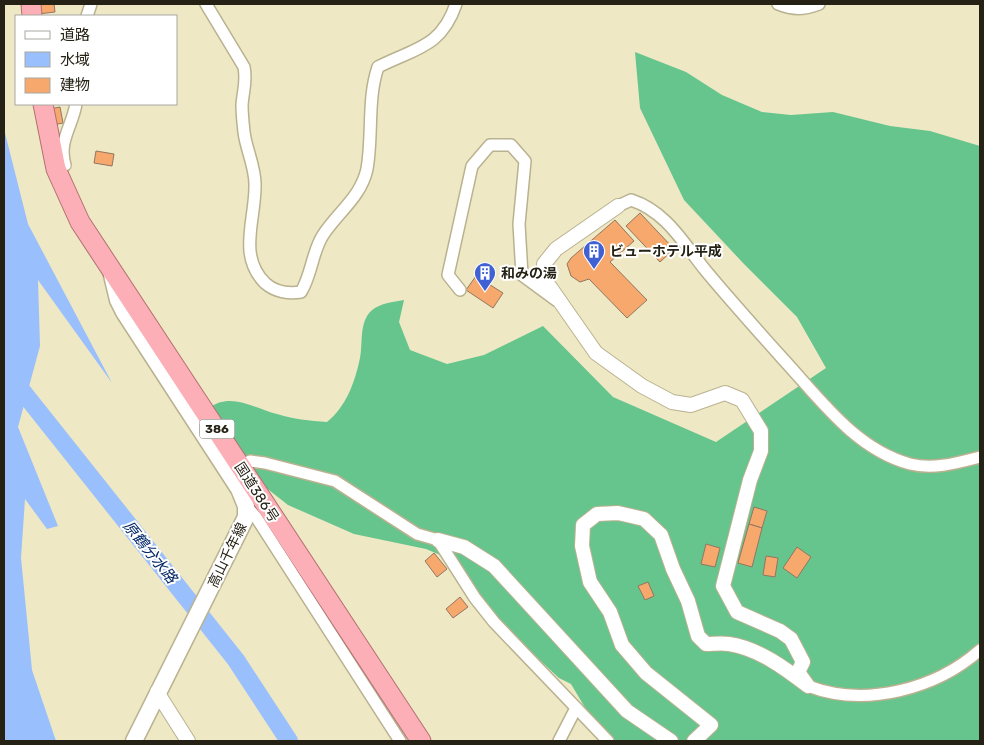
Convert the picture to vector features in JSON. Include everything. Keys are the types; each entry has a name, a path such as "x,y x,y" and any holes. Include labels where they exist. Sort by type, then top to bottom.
{"highway":[{"name":"国道386号","path":"42,105 56,169 80,222 421,741"}],"main road":[{"name":"高山千年線","path":"110,268 118,300 124,312 239,488 246,512 134,741"}],"street":[{"path":"206,4 244,67 246,79 242,105 244,133 255,182 249,242 251,261 256,273 268,285 291,293 301,292 306,284 313,259 323,236 361,187 366,170 373,81 378,66 426,46 443,31 456,4"},
{"path":"778,4 793,9 809,8 818,4"},
{"path":"56,169 65,164 62,146 72,121 76,105"},
{"path":"460,290 448,275 472,166 490,146 511,145 525,161 519,224 522,275 562,304"},
{"path":"808,686 798,672 802,662 791,639 780,631 737,612 723,586 750,480 761,451 761,431 742,400 725,393 691,405 672,402 642,386 596,353 545,280 544,264 556,250 618,206 631,200 646,205 665,220 748,320 828,408 858,437 878,452 910,464 933,467 980,457"},
{"path":"240,466 250,461 265,463 335,481 417,534 464,547 494,566 627,711 671,741"},
{"path":"246,512 256,517 400,741"},
{"path":"694,741 711,725 646,673 622,645 610,612 590,582 582,546 583,525 597,514 618,513 644,519 661,535 688,601 698,636 706,644 730,644 750,650 784,667 808,686 828,694 857,695 893,692 919,686 950,672 980,650"},
{"path":"438,540 475,598 494,622 608,741"},
{"path":"160,688 188,741"},
{"path":"559,741 576,708"}],"green space":[{"path":"635,52 686,72 722,95 762,112 791,115 833,112 890,126 930,131 980,146 980,741 600,741 593,721 571,684 559,678 519,641 445,557 426,549 354,534 288,505 246,472 208,409 224,401 233,401 242,402 289,417 327,422 334,416 349,393 360,358 363,327 367,316 378,306 404,300 399,322 410,350 447,364 484,355 543,326 613,397 716,442 826,368 797,317 684,200 640,108"}],"water":[{"path":"4,129 28,224 112,383 38,280 40,346 18,427 58,526 47,529 25,499 21,558 32,670 56,741 4,741"}],"building":[{"path":"37,4 54,4 55,12 38,14"},
{"path":"60,107 63,123 53,125 49,109"},
{"path":"96,151 114,154 112,166 94,163"},
{"path":"640,213 674,249 660,262 626,226"},
{"name":"ビューホテル平成","path":"615,220 634,241 610,262 647,300 627,318 589,279 580,282 571,276 567,264 571,258"},
{"name":"和みの湯","path":"476,276 503,293 493,308 466,290"},
{"path":"754,507 767,511 762,528 749,524"},
{"path":"749,524 762,528 752,567 738,563"},
{"path":"706,544 720,548 715,567 701,564"},
{"path":"797,547 811,557 797,578 783,568"},
{"path":"434,553 447,569 437,577 425,561"},
{"path":"766,556 778,558 775,577 763,575"},
{"path":"648,582 654,596 645,600 638,586"},
{"path":"460,597 468,607 453,618 446,609"}],"waterway":[{"name":"原鶴分水路","path":"4,368 236,660 289,741"}],"place":[{"name":"ビューホテル平成","path":"594,270"},
{"name":"和みの湯","path":"485,292"}]}
